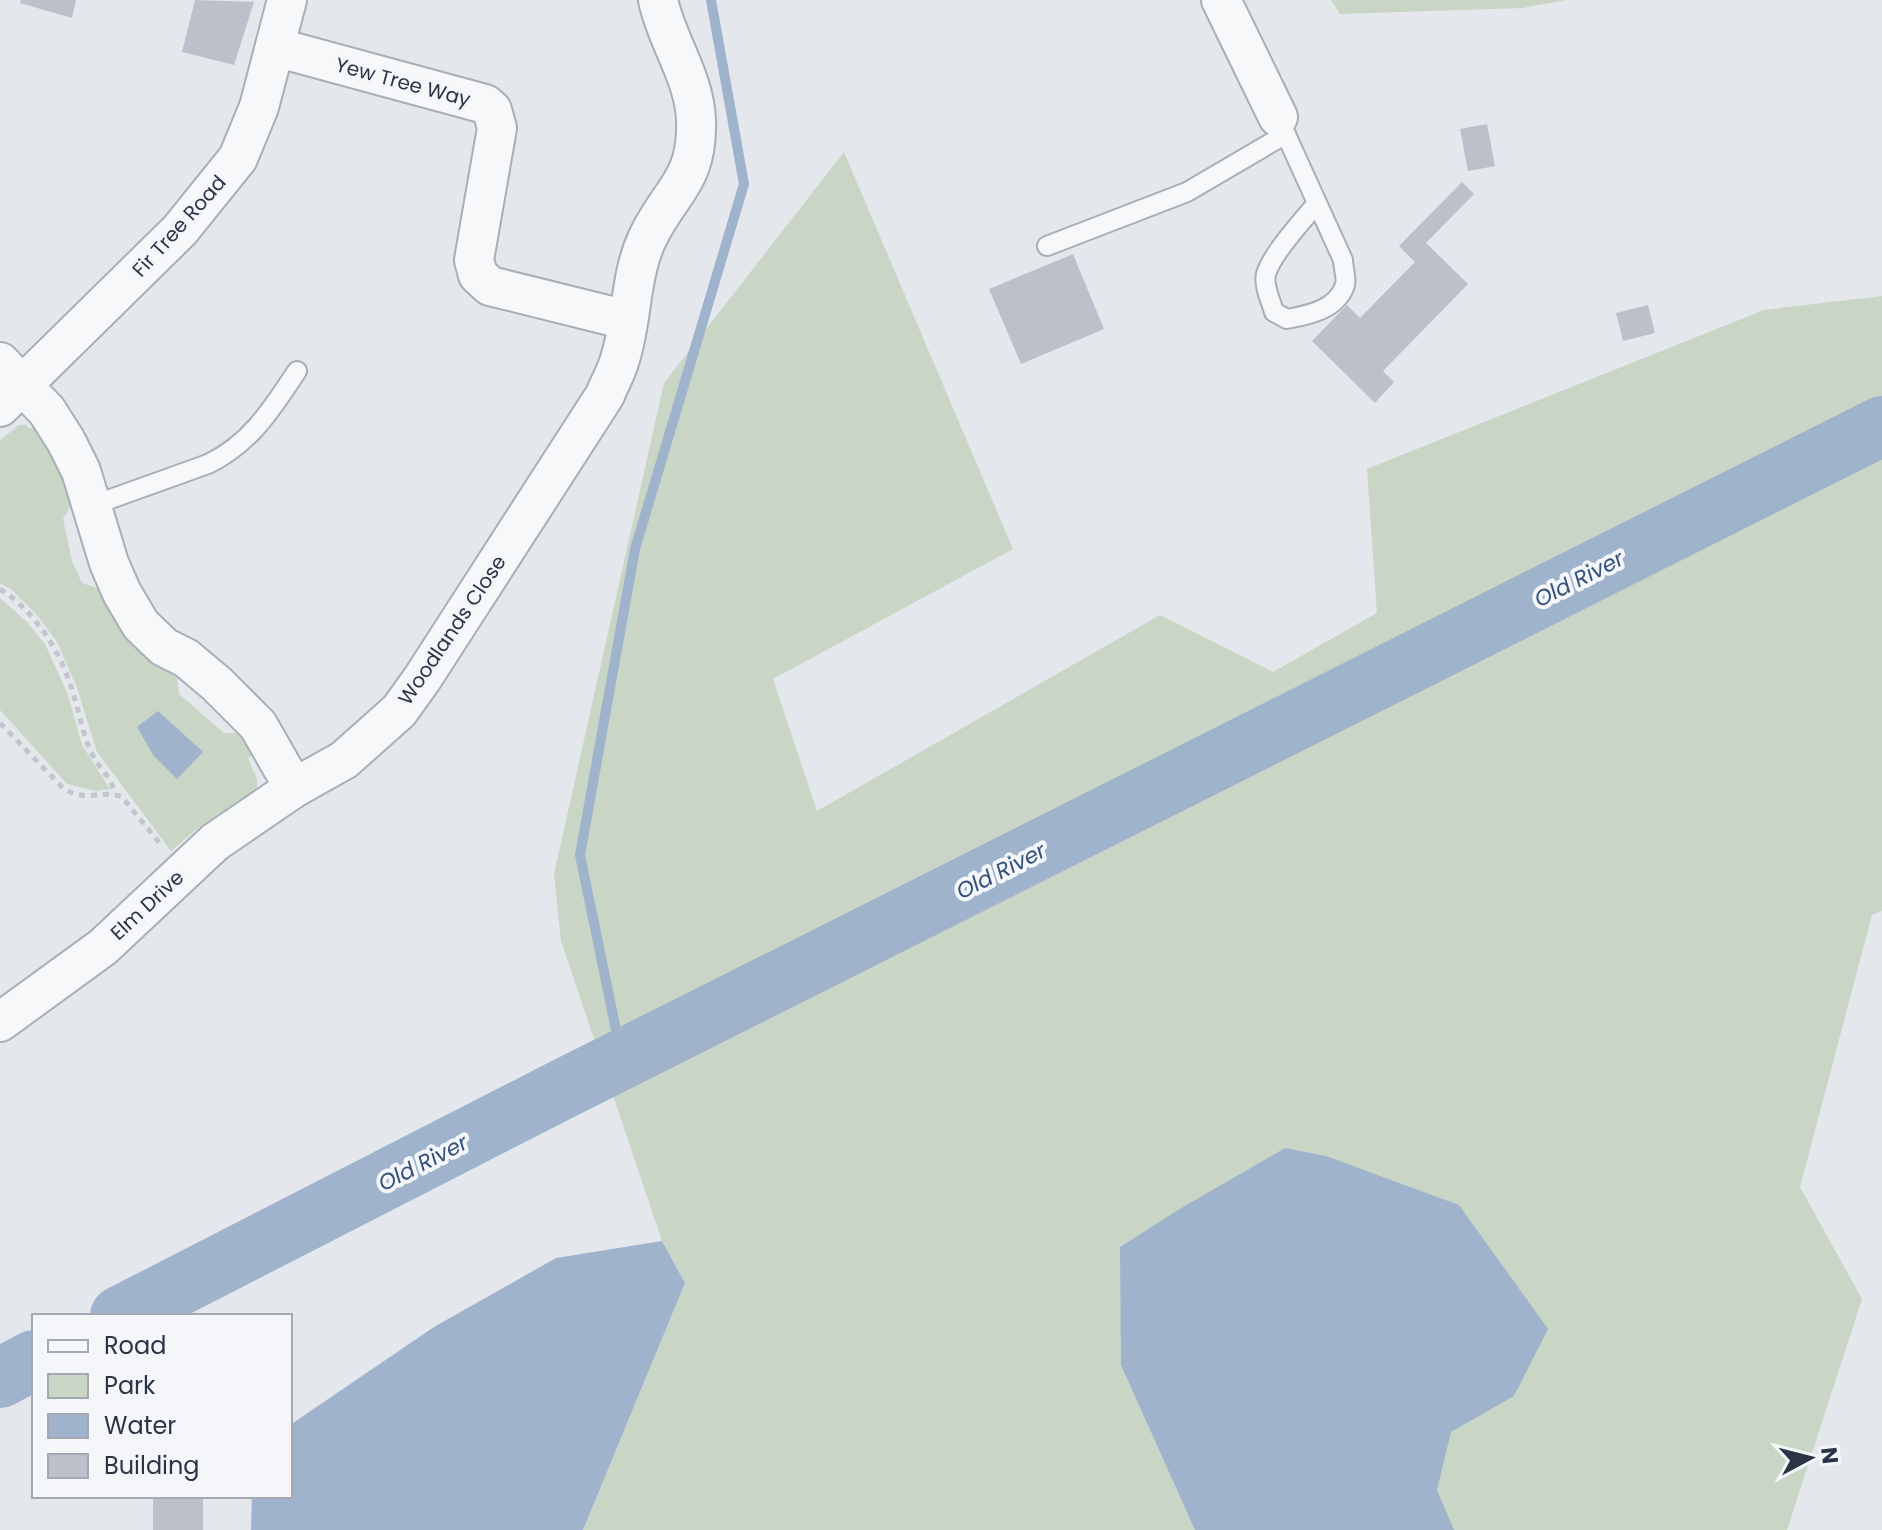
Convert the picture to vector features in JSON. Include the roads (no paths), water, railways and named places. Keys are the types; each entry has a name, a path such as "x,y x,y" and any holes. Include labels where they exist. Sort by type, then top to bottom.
{"street":[{"name":"Fir Tree Road","path":"8,385 180,230 238,158 248,136 287,0"},
{"path":"627,320 648,236 683,183 692,164 696,141 694,101 688,78 665,28 658,0"},
{"path":"1221,0 1282,126"},
{"name":"Yew Tree Way","path":"275,47 485,104 492,110 497,128 474,260 478,275 490,286 627,320"},
{"name":"Woodlands Close","path":"294,788 344,760 399,711 422,679 605,395 620,360 627,320"},
{"path":"8,385 47,411 66,441 81,471 97,530 122,593 141,625 164,647 186,658 217,684 258,725 294,788"},
{"name":"Elm Drive","path":"0,1022 103,947 227,833 294,788"}],"lane":[{"path":"1047,246 1187,192 1282,126 1343,260 1346,284 1334,304 1308,315 1287,319 1274,312 1266,274 1316,204"},
{"path":"91,506 157,484 226,455 256,430 297,371"}],"water":[{"path":"158,711 203,752 177,779 153,755 137,727"},
{"path":"1285,1148 1326,1156 1459,1205 1548,1329 1514,1396 1451,1432 1437,1490 1454,1530 1195,1530 1121,1365 1120,1247"},
{"path":"662,1241 685,1283 583,1530 251,1530 252,1498 292,1498 292,1424 434,1327 556,1258"}],"waterway":[{"path":"622,1059 580,855 635,549 744,184 711,0"},
{"name":"Old River","path":"124,1314 555,1093 1882,426"},
{"name":"Old River","path":"0,1378 32,1361"}]}
